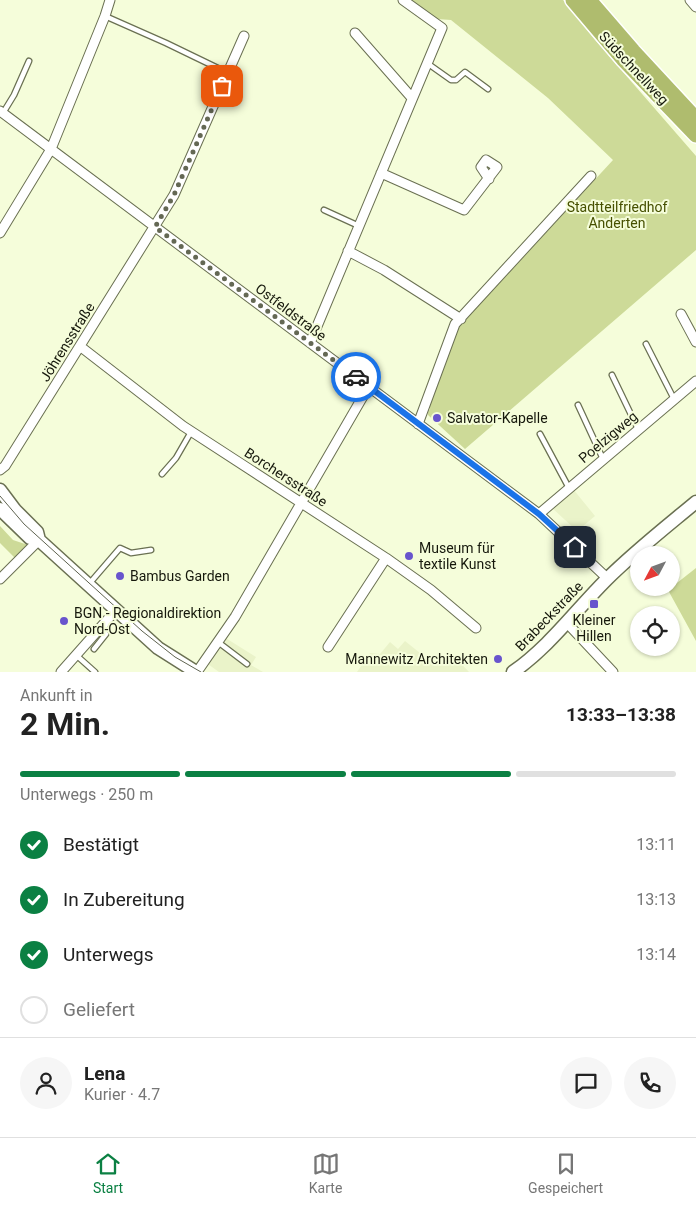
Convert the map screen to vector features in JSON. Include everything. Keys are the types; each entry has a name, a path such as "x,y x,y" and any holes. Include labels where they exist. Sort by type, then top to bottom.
{"highway":[{"name":"Südschnellweg","path":"574,0 623,59 696,135"},
{"name":"Südschnellweg","path":"589,0 696,119"},
{"path":"623,59 696,146"},
{"path":"672,94 696,112"}],"main road":[{"path":"0,490 15,510 37,532 39,540"},
{"name":"Brabeckstraße","path":"513,672 534,656 607,578 696,502"},
{"path":"0,509 30,538 39,540 158,648 197,672"}],"street":[{"path":"0,233 51,149 106,16 110,0"},
{"path":"310,343 442,28 404,0"},
{"path":"690,0 696,7"},
{"path":"355,33 412,98"},
{"name":"Jöhrensstraße","path":"0,470 5,466 81,347 174,195 244,36"},
{"name":"Ostfeldstraße","path":"1,112 539,514 607,578"},
{"path":"381,173 464,210 489,179"},
{"path":"418,424 455,324 591,176"},
{"path":"348,251 384,270 461,319"},
{"path":"681,314 696,342"},
{"name":"Borchersstraße","path":"81,347 191,432 386,558 431,590 476,628"},
{"name":"Poelzigweg","path":"539,514 696,381"},
{"path":"197,672 235,617 369,386"},
{"path":"0,579 39,540"},
{"path":"328,647 386,558"},
{"path":"61,672 116,610"},
{"path":"566,622 613,672"}],"lane":[{"path":"106,16 166,42 228,73"},
{"path":"1,112 14,95 29,61"},
{"path":"427,63 451,80 456,80 465,72 488,89"},
{"path":"324,210 359,226"},
{"path":"646,344 674,400"},
{"path":"612,375 638,429"},
{"path":"578,405 603,459"},
{"path":"162,474 176,458 191,432"},
{"path":"540,434 569,488"},
{"path":"88,585 120,548 131,553 151,550"},
{"path":"94,649 106,634"},
{"path":"218,642 247,664"},
{"path":"76,655 95,672"}],"shaded area":[{"path":"573,489 595,516 577,531 551,507"},
{"path":"224,637 256,657 251,665 263,672 219,672 205,662"},
{"path":"405,641 435,665 450,652 469,672 357,672 370,653 380,654 390,642 398,649"}],"green space":[{"name":"Stadtteilfriedhof Anderten","path":"411,0 563,0 696,156 696,250 465,449 428,415 430,403 457,329 613,160 548,98 451,20 437,19"},
{"path":"0,526 13,540 28,545 15,558 0,543"},
{"path":"696,568 696,641 680,612 680,606 677,606 671,596 680,596 680,581"}],"tram line":[{"path":"0,496 24,524 142,631 175,657 201,672"}],"way so far":[{"path":"222,86 184,175 155,227 356,377"}],"place":[{"name":"Salvator-Kapelle","path":"437,418"},
{"name":"Museum für textile Kunst","path":"409,556"},
{"name":"Bambus Garden","path":"120,576"},
{"name":"Kleiner Hillen","path":"594,604"},
{"name":"BGN - Regionaldirektion Nord-Ost","path":"64,621"},
{"name":"Mannewitz Architekten","path":"498,659"}],"route":[{"path":"356,377 539,514 575,547"}]}
